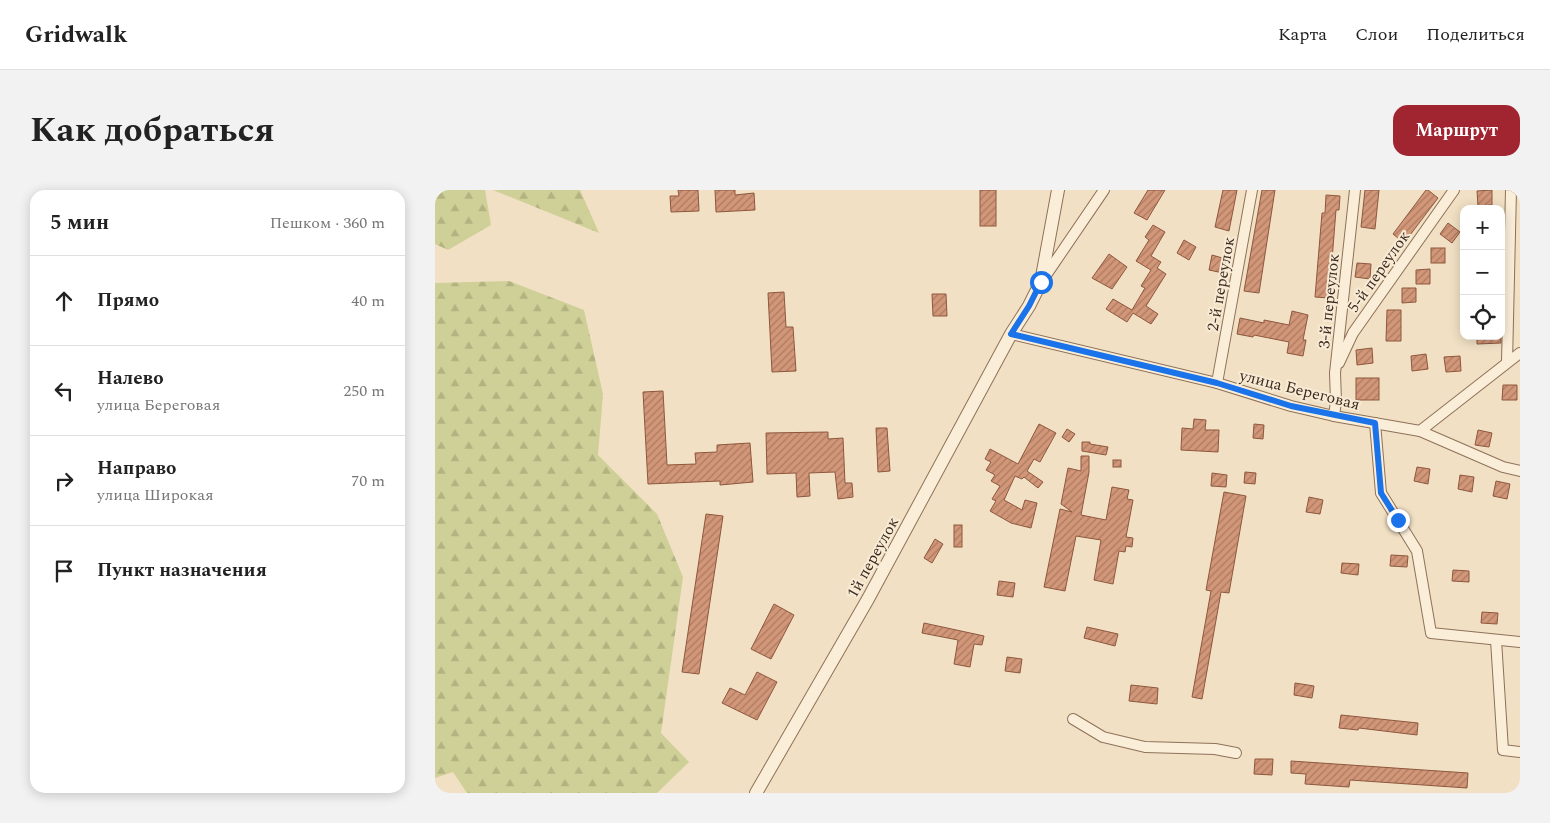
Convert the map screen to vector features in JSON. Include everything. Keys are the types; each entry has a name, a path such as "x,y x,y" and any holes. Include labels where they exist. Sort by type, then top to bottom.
{"street":[{"name":"1й переулок","path":"756,793 868,599 1011,334 1029,306 1041,282 1058,190"},
{"path":"1041,282 1104,190"},
{"name":"2-й переулок","path":"1217,383 1252,190"},
{"name":"3-й переулок","path":"1334,416 1336,401 1335,374 1355,190"},
{"name":"5-й переулок","path":"1335,374 1353,333 1454,190"},
{"path":"1507,362 1511,190"},
{"name":"улица Береговая","path":"1011,334 1217,383 1291,406 1334,416 1420,431 1503,467 1520,471"},
{"path":"1420,431 1520,353"},
{"path":"1507,362 1520,359"},
{"path":"1375,423 1381,493 1417,551 1431,633 1520,642"},
{"path":"1496,640 1503,750 1520,752"},
{"path":"1073,719 1103,737 1145,746 1215,749 1236,753"}],"green space":[{"path":"435,190 485,190 491,225 448,250 435,244"},
{"path":"493,190 580,190 599,233"},
{"path":"509,281 584,310 603,394 598,455 657,514 683,577 661,733 689,762 657,793 467,793 453,772 435,778 435,283"}],"building":[{"path":"678,190 698,190 699,211 671,212 670,196 679,196"},
{"path":"715,190 735,190 735,195 754,193 755,210 716,212"},
{"path":"980,190 996,190 996,226 980,226"},
{"path":"1148,190 1165,190 1147,220 1134,213"},
{"path":"1223,190 1237,190 1229,231 1215,227"},
{"path":"1262,190 1275,190 1259,293 1244,291"},
{"path":"1365,190 1379,190 1375,229 1361,227"},
{"path":"1426,190 1438,198 1404,243 1393,234"},
{"path":"1492,190 1492,205 1478,205 1477,191"},
{"path":"1326,195 1340,196 1339,210 1336,210 1329,298 1315,297 1322,213 1325,213"},
{"path":"1448,223 1460,232 1452,243 1440,234"},
{"path":"1153,225 1165,232 1151,256 1161,262 1157,268 1166,274 1146,306 1158,314 1151,324 1133,313 1127,322 1106,309 1113,299 1132,310 1145,288 1141,286 1151,270 1136,261 1149,240 1145,237"},
{"path":"1184,240 1196,247 1189,260 1177,253"},
{"path":"1431,248 1445,248 1445,263 1431,263"},
{"path":"1109,254 1127,267 1112,289 1092,278"},
{"path":"1212,255 1226,259 1223,273 1209,270"},
{"path":"1357,263 1371,264 1370,279 1355,277"},
{"path":"1430,269 1430,284 1416,284 1416,270"},
{"path":"1402,288 1416,288 1416,302 1402,303"},
{"path":"784,292 786,327 793,327 796,371 772,372 768,293"},
{"path":"932,294 946,294 947,316 933,316"},
{"path":"1387,310 1401,310 1401,341 1386,341"},
{"path":"1292,311 1308,315 1303,340 1306,340 1303,356 1287,353 1289,342 1254,335 1253,337 1237,334 1240,318 1264,323 1264,320 1289,325"},
{"path":"1477,340 1501,340 1501,343 1477,344"},
{"path":"1372,348 1373,363 1357,365 1356,350"},
{"path":"1426,354 1428,369 1412,371 1411,356"},
{"path":"1460,356 1461,371 1446,372 1444,357"},
{"path":"1356,378 1379,378 1379,400 1356,400"},
{"path":"1503,385 1517,385 1517,400 1502,400"},
{"path":"663,391 667,465 696,464 695,453 717,452 717,445 750,443 753,482 720,485 720,481 648,484 643,392"},
{"path":"1194,419 1206,420 1205,430 1219,430 1218,452 1181,450 1182,428 1193,429"},
{"path":"1039,424 1056,433 1040,462 1034,459 1027,471 1043,482 1038,488 1024,477 1022,479 1015,476 1004,500 1022,510 1025,500 1037,503 1031,528 1011,523 990,511 996,501 992,499 1000,486 991,481 995,475 986,470 991,462 985,459 990,449 1018,464"},
{"path":"1254,424 1264,425 1263,439 1253,438"},
{"path":"876,428 887,428 890,471 878,472"},
{"path":"1067,429 1075,434 1069,442 1062,437"},
{"path":"1478,430 1492,433 1489,447 1475,445"},
{"path":"828,432 828,439 843,438 845,483 852,483 853,497 838,499 835,472 809,473 810,496 797,497 796,473 767,474 766,433"},
{"path":"1082,442 1090,442 1090,444 1108,447 1106,455 1082,451"},
{"path":"1081,456 1089,456 1089,472 1081,515 1106,520 1112,487 1129,490 1127,499 1133,500 1126,537 1133,538 1132,547 1126,546 1125,552 1119,551 1113,584 1094,580 1101,540 1076,536 1065,591 1044,587 1060,509 1072,512 1061,504 1068,468 1081,471"},
{"path":"1113,460 1121,460 1121,467 1113,467"},
{"path":"1417,467 1430,469 1428,484 1414,481"},
{"path":"1245,472 1256,473 1255,484 1244,483"},
{"path":"1212,473 1227,475 1226,487 1211,486"},
{"path":"1460,475 1474,477 1472,492 1458,489"},
{"path":"1496,481 1510,484 1507,499 1493,496"},
{"path":"1224,492 1246,496 1229,593 1221,592 1202,699 1192,697 1211,591 1206,590"},
{"path":"1309,497 1323,500 1320,514 1306,512"},
{"path":"706,514 723,516 699,674 682,672"},
{"path":"954,525 962,525 962,547 954,547"},
{"path":"935,539 943,544 932,563 924,558"},
{"path":"1391,555 1408,556 1407,567 1390,566"},
{"path":"1342,563 1359,564 1358,575 1341,573"},
{"path":"1453,570 1469,571 1469,582 1452,581"},
{"path":"999,581 1015,583 1013,597 997,595"},
{"path":"774,604 794,615 771,659 751,649"},
{"path":"1482,612 1498,613 1497,624 1481,623"},
{"path":"924,623 984,636 982,645 974,644 970,667 954,664 958,640 922,633"},
{"path":"1087,627 1118,634 1115,646 1084,638"},
{"path":"1007,657 1022,659 1020,673 1005,671"},
{"path":"757,672 777,682 757,720 722,703 730,688 745,695"},
{"path":"1295,683 1314,686 1312,698 1294,695"},
{"path":"1131,685 1158,688 1157,704 1129,701"},
{"path":"1341,715 1418,723 1417,735 1359,728 1358,730 1339,728"},
{"path":"1255,759 1273,759 1272,775 1254,774"},
{"path":"1291,761 1468,773 1467,788 1350,780 1349,787 1305,784 1306,774 1291,773"}],"route":[{"path":"1041,282 1029,306 1011,334 1217,383 1291,406 1375,423 1381,493 1398,520"}]}
